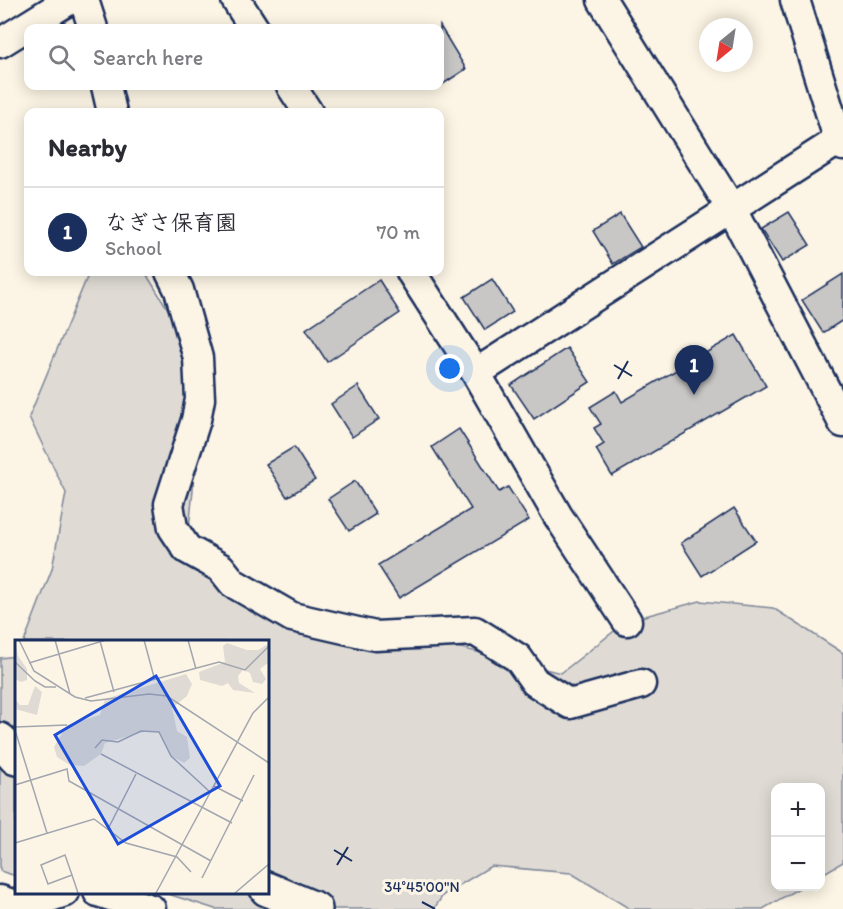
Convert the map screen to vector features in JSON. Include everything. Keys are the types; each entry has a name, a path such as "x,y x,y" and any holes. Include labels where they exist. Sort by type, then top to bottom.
{"street":[{"path":"0,43 34,9 69,0"},
{"path":"84,0 92,24"},
{"path":"236,0 251,24"},
{"path":"602,0 731,208 843,423"},
{"path":"476,373 731,208 841,143 795,0"},
{"path":"107,90 110,108"},
{"path":"294,90 305,108"},
{"path":"172,276 179,290 198,358 200,399 196,420 169,504 173,528 187,549 221,568 233,583 292,617 375,636 475,631 518,658 535,682 570,704 641,684"},
{"path":"414,276 476,373 558,516 627,621"},
{"path":"0,740 15,757"},
{"path":"268,889 315,909"},
{"path":"14,905 57,894"},
{"path":"104,894 151,909"}],"shaded area":[{"path":"88,276 147,276 198,358 193,490 187,549 257,597 561,673 627,621 700,601 773,608 843,653 843,862 825,873 825,783 771,783 771,891 794,891 763,909 630,909 571,873 491,866 443,895 434,909 215,909 168,894 268,894 268,640 25,640 52,569 66,493 29,417"},
{"path":"15,656 15,876 0,871 0,658"}],"building":[{"path":"444,33 466,69 444,83"},
{"path":"789,212 810,245 782,262 761,229"},
{"path":"620,214 641,247 613,264 593,231"},
{"path":"843,274 843,320 823,333 802,300"},
{"path":"492,279 513,312 485,330 464,297"},
{"path":"379,280 400,313 327,362 306,329"},
{"path":"736,335 766,386 612,476 596,449 604,444 594,428 601,424 590,407 616,391 622,402"},
{"path":"567,348 590,382 534,419 511,385"},
{"path":"358,386 379,419 352,437 331,404"},
{"path":"459,429 499,492 508,487 529,520 399,598 378,565 471,509 432,447"},
{"path":"294,447 315,480 287,497 266,464"},
{"path":"355,481 376,514 349,531 328,499"},
{"path":"734,508 756,541 702,576 681,543"}],"place":[{"name":"なぎさ保育園","path":"694,395"}]}
